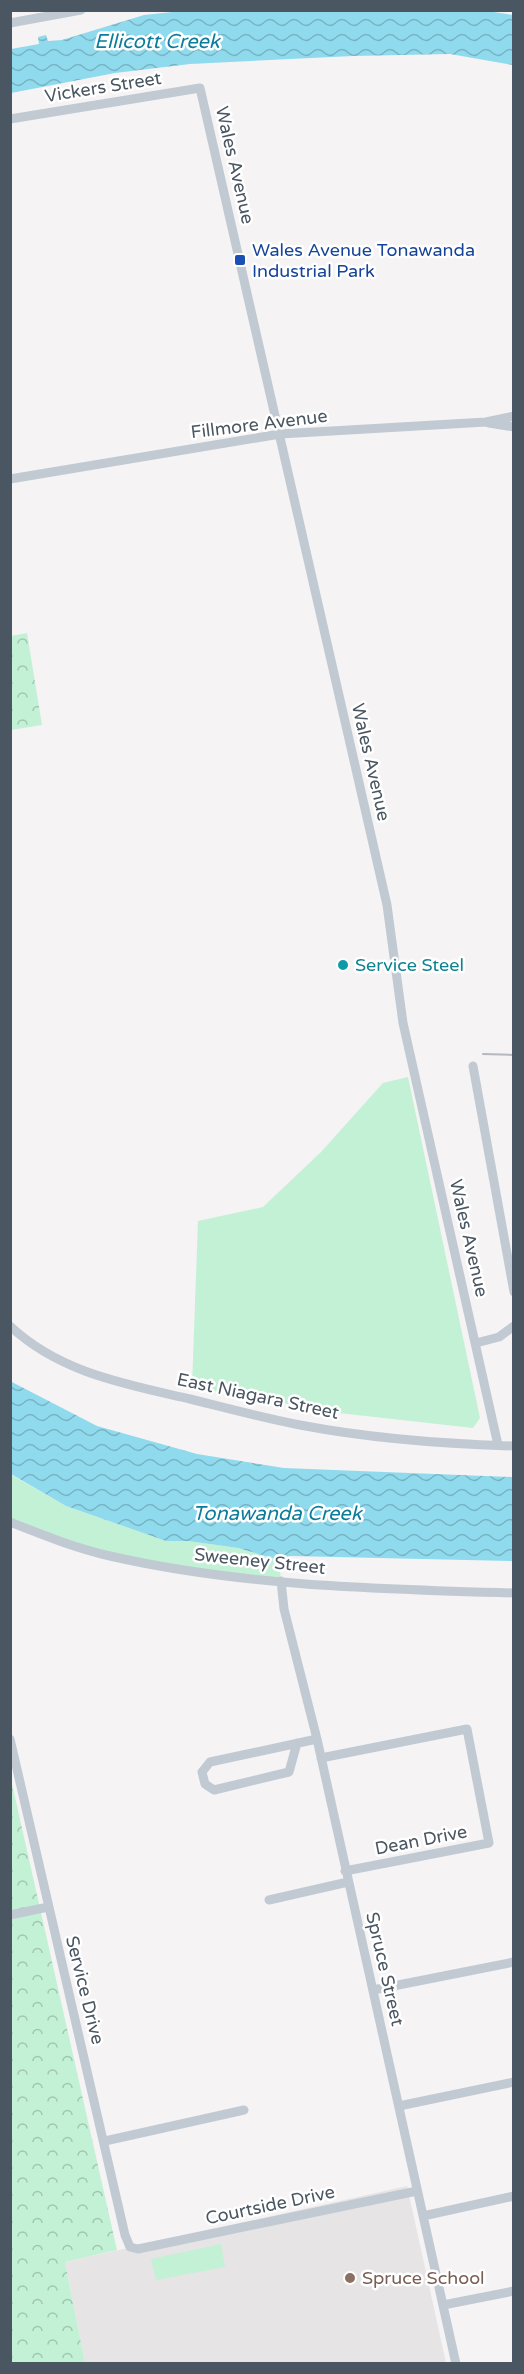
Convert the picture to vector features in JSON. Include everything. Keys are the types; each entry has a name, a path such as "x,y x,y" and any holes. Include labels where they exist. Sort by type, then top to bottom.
{"street":[{"path":"10,23 81,10"},
{"name":"Vickers Street","path":"10,119 200,88"},
{"name":"Wales Avenue","path":"200,88 387,904 403,1023 498,1445"},
{"name":"Fillmore Avenue","path":"10,479 280,434 486,422 513,416"},
{"path":"486,422 513,427"},
{"path":"473,1066 513,1292"},
{"name":"East Niagara Street","path":"10,1326 34,1346 68,1366 107,1379 169,1394 301,1425 407,1438 513,1446"},
{"path":"476,1343 499,1337 513,1326"},
{"name":"Sweeney Street","path":"10,1521 54,1539 108,1556 182,1569 281,1581 513,1593"},
{"name":"Spruce Street","path":"281,1581 284,1609 317,1739 456,2364"},
{"name":"Dean Drive","path":"321,1758 467,1729 489,1843 345,1871"},
{"name":"Service Drive","path":"10,1739 125,2235 130,2247"},
{"path":"297,1743 289,1772 214,1790 205,1784 202,1772 210,1762 297,1743 317,1739"},
{"path":"269,1900 348,1881"},
{"path":"10,1915 48,1907"},
{"path":"373,1990 513,1962"},
{"path":"399,2106 513,2082"},
{"path":"105,2141 244,2110"},
{"name":"Courtside Drive","path":"130,2247 138,2249 417,2191"},
{"path":"423,2216 513,2196"},
{"path":"443,2305 513,2291"}],"shaded area":[{"path":"407,2186 446,2363 85,2363 65,2262"}],"green space":[{"path":"27,633 42,725 11,730 11,636"},
{"path":"408,1077 480,1418 473,1428 339,1413 192,1387 198,1221 263,1207 321,1152 383,1083"},
{"path":"10,1474 66,1506 166,1541 188,1541 238,1548 279,1560 281,1581 108,1556 11,1520"},
{"path":"10,1775 117,2250 65,2262 85,2363 11,2363"},
{"path":"221,2244 225,2267 156,2280 151,2259"}],"water":[{"name":"Ellicott Creek","path":"192,10 481,10 513,15 513,65 450,54 190,64 115,73 11,93 11,49 39,44 38,37 46,35 48,41 62,40 144,15"},
{"name":"Tonawanda Creek","path":"10,1381 97,1426 197,1454 284,1468 513,1477 513,1561 291,1556 279,1560 238,1548 188,1541 166,1541 66,1506 11,1474"}],"railway":[{"path":"483,1054 514,1055"}],"place":[{"name":"Wales Avenue Tonawanda Industrial Park","path":"240,260"},
{"name":"Service Steel","path":"343,965"},
{"name":"Spruce School","path":"350,2278"}]}
